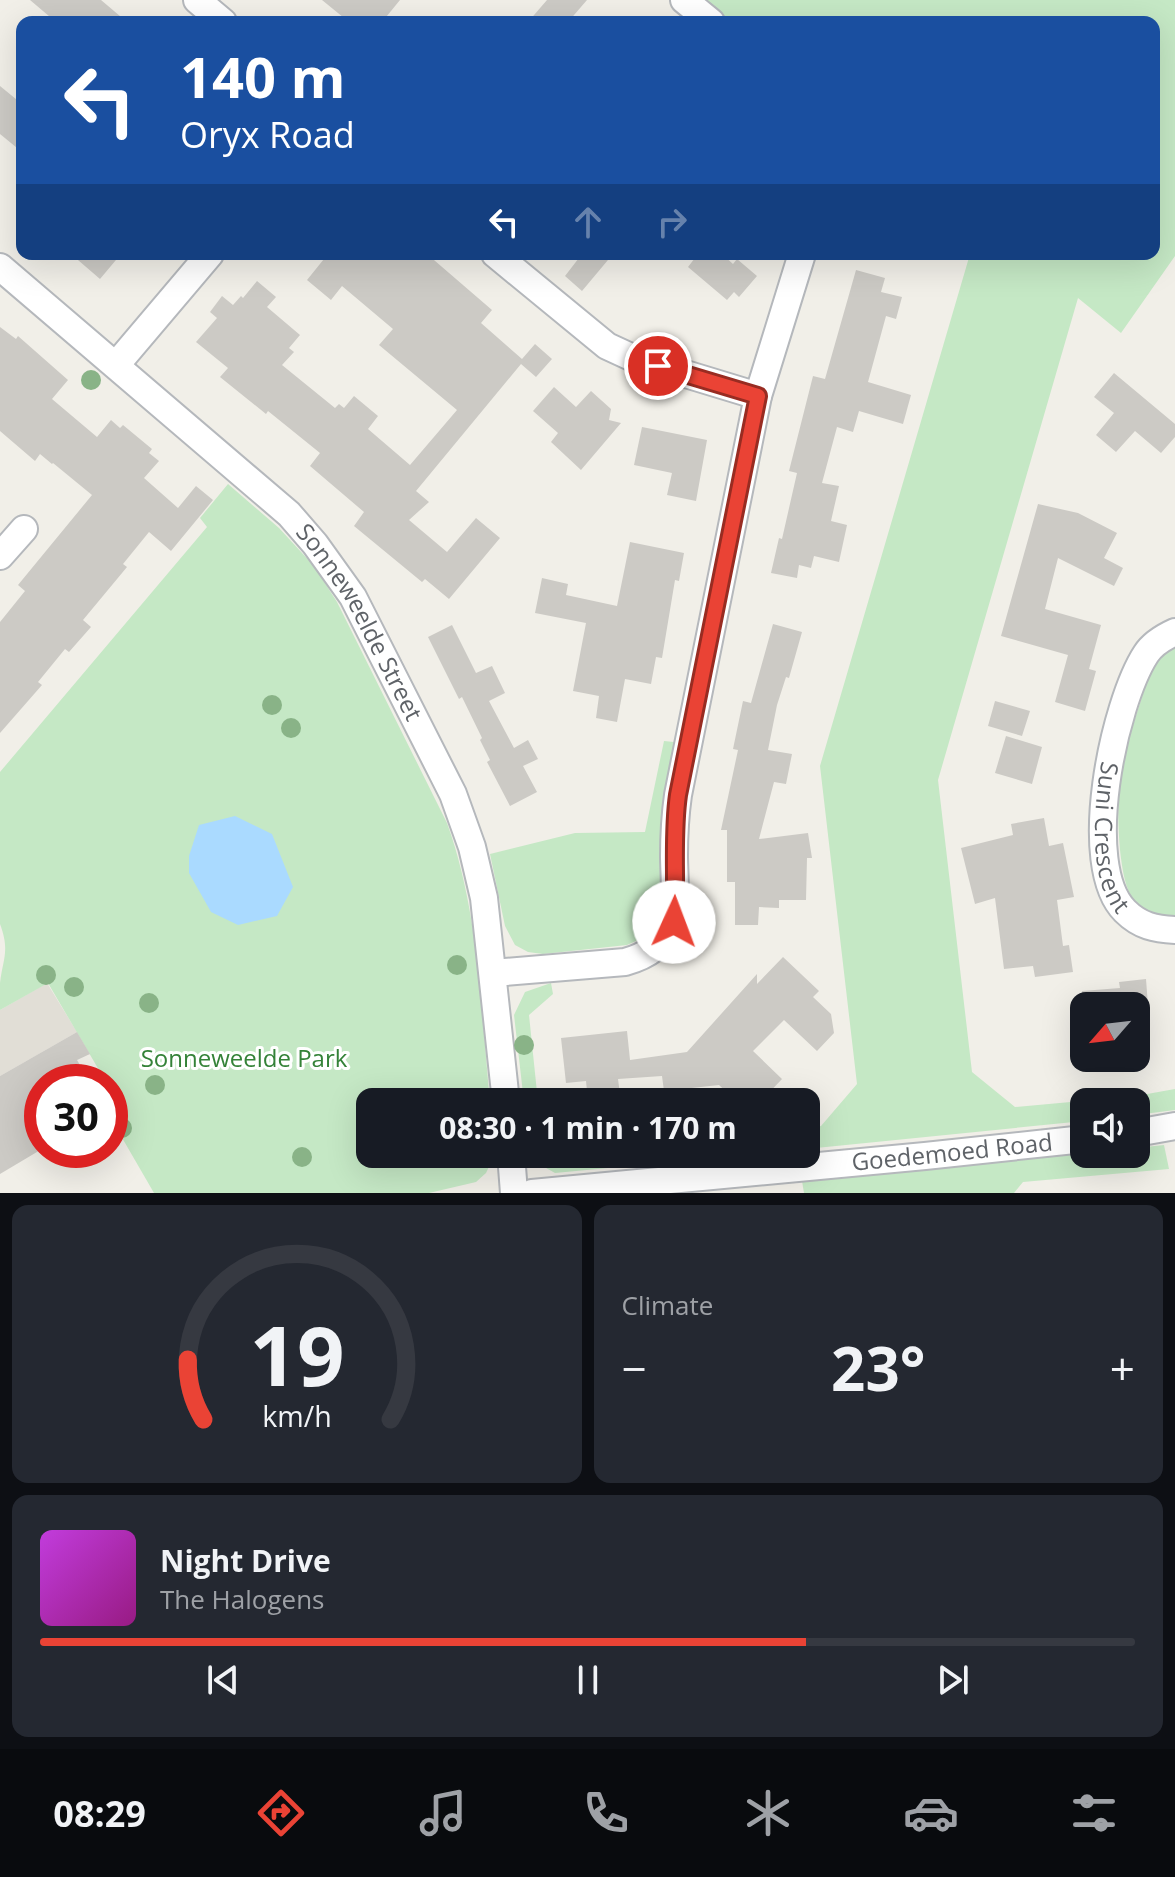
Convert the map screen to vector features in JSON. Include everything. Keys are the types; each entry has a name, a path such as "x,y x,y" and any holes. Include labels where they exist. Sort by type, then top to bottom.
{"street":[{"path":"197,0 216,16"},
{"path":"684,0 704,16"},
{"path":"116,365 205,260"},
{"path":"502,260 607,346 633,358 758,396"},
{"path":"493,973 625,962 643,957 666,937 674,922 673,827 678,795 758,396 800,260"},
{"name":"Sonneweelde Street","path":"0,267 289,514 353,597 453,794 472,847 484,898 505,1088"},
{"path":"0,556 24,529"},
{"name":"Suni Crescent","path":"1175,632 1147,652 1127,698 1105,783 1103,821 1107,871 1112,891 1123,909 1141,924 1175,930"},
{"path":"1150,1130 1175,1126"},
{"name":"Goedemoed Road","path":"532,1193 1070,1140"},
{"path":"512,1168 514,1193"}],"shaded area":[{"path":"47,983 77,1032 0,1076 0,1010"}],"green space":[{"path":"703,0 1175,0 1175,256 1121,333 1078,298 938,780 972,1072 1015,1107 1070,1102 1070,1122 820,1148 820,1126 857,1084 820,766 968,260 1160,260 1160,16 722,16"},
{"name":"Sonneweelde Park","path":"228,484 279,528 314,566 337,602 447,823 458,857 472,926 489,1088 356,1088 356,1168 488,1168 476,1182 429,1193 154,1193 128,1148 128,1064 95,1064 48,983 0,1010 5,948 0,924 0,772 207,527 200,518"},
{"path":"1175,646 1175,916 1160,916 1139,907 1127,888 1120,850 1119,795 1126,749 1151,668 1159,656"},
{"path":"664,741 674,742 660,833 662,906 657,923 645,937 627,945 543,954 528,952 515,945 505,926 490,854 575,833 645,832"},
{"path":"551,983 553,994 529,1015 537,1088 522,1088 514,1015 525,992"},
{"path":"1175,1089 1175,1110 1150,1113 1150,1093"},
{"path":"1164,1145 1169,1169 1023,1182 1014,1193 804,1193 802,1181 1070,1154 1070,1168 1150,1168 1150,1146"},
{"path":"546,1168 608,1168 555,1173"}],"water":[{"path":"235,816 272,834 293,887 277,916 238,925 211,912 189,873 189,856 199,825"}],"building":[{"path":"30,0 101,0 120,16 49,16"},
{"path":"322,0 400,0 387,16 342,16"},
{"path":"547,0 587,0 573,16 533,16"},
{"path":"0,86 16,99 16,147 0,134"},
{"path":"78,260 116,260 100,279"},
{"path":"323,260 434,260 492,310 481,323 522,359 535,344 552,359 536,377 521,364 416,491 429,502 409,520 447,552 476,518 500,538 449,599 425,579 422,582 354,526 364,512 310,466 320,453 220,377 228,368 196,342 217,318 210,312 222,296 233,305 257,281 276,297 267,307 300,335 289,348 294,352 282,365 335,408 339,404 344,408 354,396 378,416 368,429 410,465 457,410 379,345 393,329 342,286 331,300 307,280"},
{"path":"577,260 608,260 582,291 565,276"},
{"path":"693,260 729,260 733,264 738,260 757,276 739,297 734,292 727,300 688,267"},
{"path":"856,270 885,278 881,292 902,297 896,319 886,316 868,382 911,395 903,424 859,411 853,432 837,427 822,483 839,486 831,521 847,525 839,562 814,556 811,568 799,565 797,578 771,573 797,473 789,471 813,376 825,379"},
{"path":"0,327 16,339 18,336 68,380 52,399 97,437 111,420 120,428 123,425 152,449 149,453 159,461 144,478 178,508 196,486 213,500 171,551 149,532 123,564 127,567 83,620 91,627 69,652 65,649 38,682 42,685 0,733 0,622 25,591 18,585 92,495 40,454 35,461 0,431"},
{"path":"1114,373 1175,424 1175,437 1161,453 1135,431 1116,452 1096,435 1114,413 1094,397"},
{"path":"554,387 576,407 591,391 611,409 609,420 621,423 581,470 551,442 558,433 533,411"},
{"path":"642,427 707,440 696,501 667,495 672,473 634,465"},
{"path":"1038,504 1078,513 1117,533 1104,558 1123,568 1114,586 1058,558 1045,609 1101,625 1089,669 1096,671 1085,711 1055,702 1068,655 1001,636"},
{"path":"630,542 684,553 679,581 675,580 662,658 656,657 651,684 625,679 617,722 596,718 599,696 573,691 586,623 535,613 542,578 568,584 566,595 617,606"},
{"path":"773,624 802,632 789,678 786,677 777,705 768,750 792,754 786,784 774,782 759,839 808,833 812,858 807,858 806,900 779,900 779,908 759,907 758,925 735,925 735,882 727,882 727,830 721,830 738,750 733,749 743,701 751,703"},
{"path":"452,625 476,673 492,666 505,693 489,701 514,748 528,740 538,759 523,766 537,792 510,806 487,762 490,760 480,740 482,738 428,637"},
{"path":"995,701 1030,711 1022,736 988,726"},
{"path":"1006,736 1042,747 1032,784 995,773"},
{"path":"1044,818 1049,846 1063,843 1074,897 1057,900 1063,946 1069,945 1073,972 1035,977 1033,966 1004,969 995,898 975,904 961,848 1013,835 1011,824"},
{"path":"783,957 819,991 813,997 831,1014 834,1033 817,1051 784,1020 753,1051 782,1079 773,1088 722,1088 719,1085 664,1088 662,1076 618,1079 619,1088 587,1088 586,1081 566,1083 561,1038 627,1031 630,1060 687,1052 757,974 757,984"},
{"path":"1146,979 1147,992 1082,992 1120,988 1119,982"},
{"path":"77,1032 90,1054 77,1060 79,1064 24,1064 24,1160 0,1174 0,1076"}],"route":[{"path":"658,366 758,396 678,795 673,827 674,922"}]}
